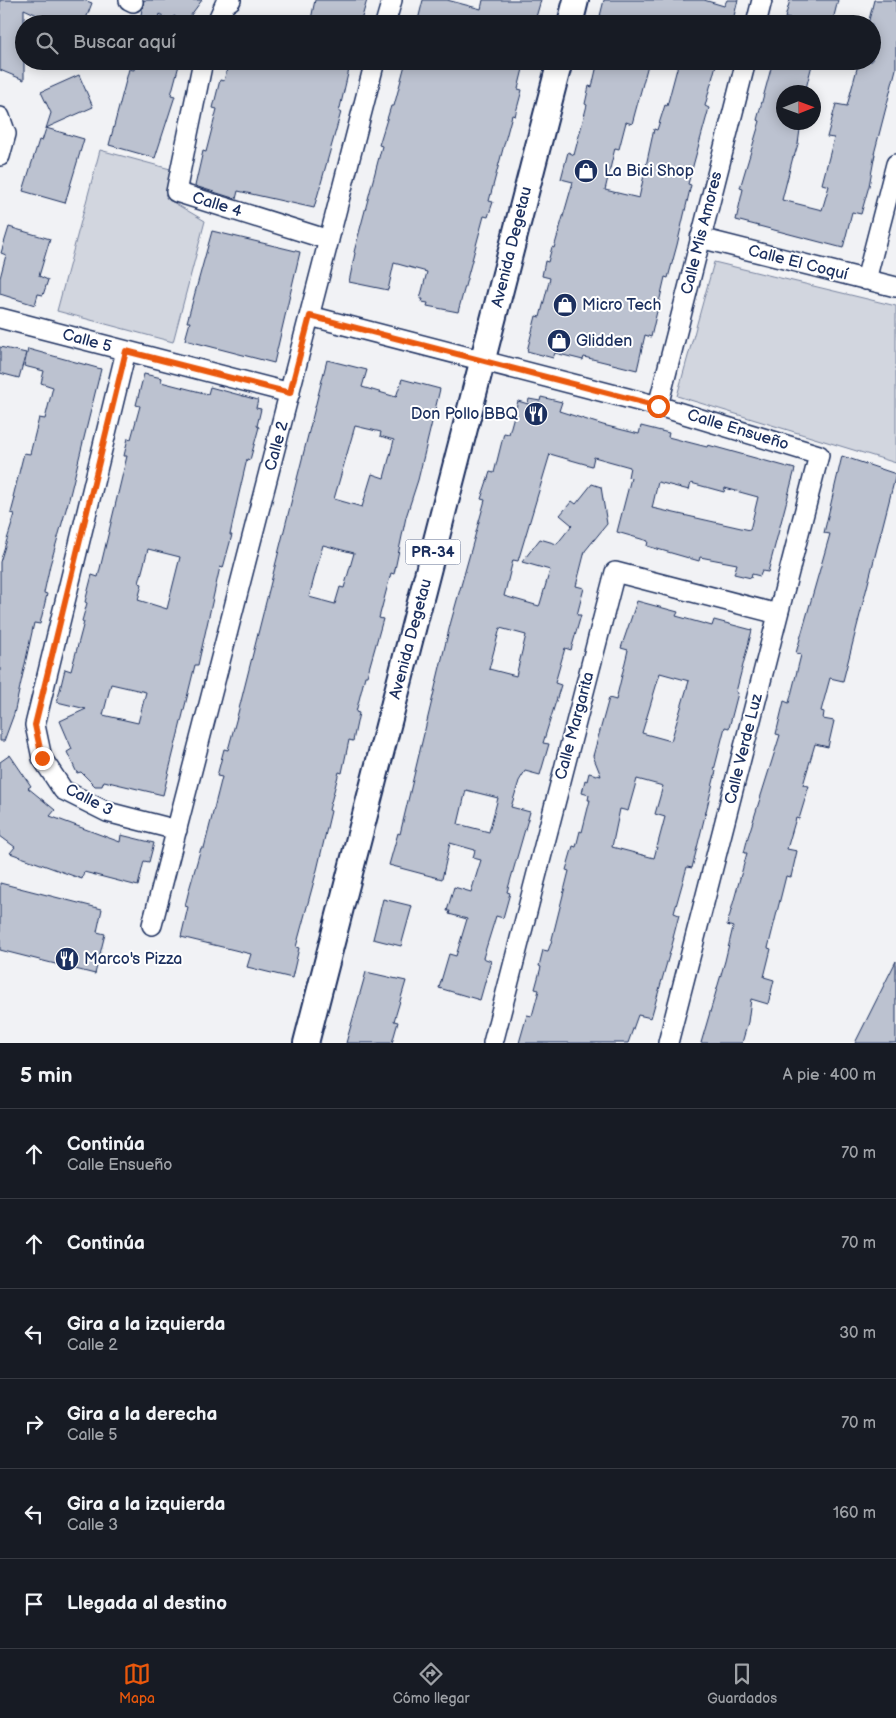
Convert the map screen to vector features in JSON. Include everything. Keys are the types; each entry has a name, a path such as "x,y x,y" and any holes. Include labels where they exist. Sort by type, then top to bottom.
{"main road":[{"path":"572,15 576,0"},
{"name":"Avenida Degetau","path":"306,1043 558,70"}],"street":[{"path":"220,15 225,4 231,0"},
{"path":"388,15 392,0"},
{"path":"758,15 762,0"},
{"name":"Calle 4","path":"201,70 176,192 329,240"},
{"name":"Calle 2","path":"152,925 374,70"},
{"name":"Calle Mis Amores","path":"658,406 744,70"},
{"path":"0,117 6,134 0,156"},
{"path":"866,280 896,164"},
{"name":"Calle El Coquí","path":"700,238 896,287"},
{"name":"Calle Ensueño","path":"310,316 658,406 818,455"},
{"name":"Calle 5","path":"0,318 290,393"},
{"name":"Calle 3","path":"126,351 35,725 42,758 63,790 107,812 176,830"},
{"name":"Calle Verde Luz","path":"668,1043 818,455"},
{"name":"Calle Margarita","path":"493,1043 615,572 778,614"}],"shaded area":[{"path":"100,150 174,170 166,198 205,221 173,342 57,311"},
{"path":"714,262 896,306 896,463 677,396"}],"building":[{"path":"0,0 84,0 92,3 87,15 37,15 24,9 24,15 15,15 15,70 24,70 24,80 0,70"},
{"path":"144,0 202,0 191,15 141,15"},
{"path":"315,0 367,0 363,15 312,15"},
{"path":"423,0 447,0 481,9 483,0 541,0 537,15 419,15"},
{"path":"604,0 704,0 724,6 727,0 738,0 734,15 600,15"},
{"path":"790,0 838,0 834,15 786,15"},
{"path":"874,0 896,0 896,69 861,214 852,212 843,248 736,220 743,189 740,188 760,121 757,120 771,70 811,70 807,85 776,85 776,130 800,130 798,144 782,200 822,210 829,186 822,184 834,138 827,137 836,104 847,106 857,70 881,70 881,15 870,15"},
{"path":"129,70 178,70 171,95 175,96 155,158 109,145"},
{"path":"227,70 349,70 339,112 341,112 314,208 238,191 236,199 195,186 203,151 206,152 217,109 213,108 220,80 224,81"},
{"path":"404,70 523,70 518,89 522,90 515,116 512,115 489,201 493,202 488,217 484,216 458,312 427,306 428,303 422,302 423,299 420,299 427,272 394,263 388,290 349,282 354,252 382,146 379,145 391,106 394,106"},
{"path":"596,70 647,70 632,124 626,122 619,149 615,148 605,190 639,198 654,129 657,130 665,105 667,106 677,70 715,70 705,106 709,108 688,184 691,185 677,245 668,278 665,277 651,337 645,335 637,370 584,357 583,360 555,353 553,358 527,351 536,316 540,317 550,278 542,276 545,261 548,262 552,247 554,248 573,182 561,179 568,152 574,155 587,105 585,104 589,86 592,87"},
{"path":"79,75 93,107 46,128 51,113 41,92"},
{"path":"46,128 84,139 65,203 23,191 39,140 42,141"},
{"path":"9,227 50,239 39,276 48,280 43,295 38,294 35,305 0,294 0,278 6,255 1,253"},
{"path":"212,231 300,252 274,363 185,340 190,322 187,322"},
{"path":"0,347 26,353 19,378 0,373"},
{"path":"28,349 101,369 69,499 50,565 44,593 47,594 40,624 34,623 14,714 4,741 0,741 0,562 15,514 11,513 15,498 13,497 24,453 30,454 39,418 45,419 53,387 41,383 44,371 24,366"},
{"path":"327,360 367,370 362,387 396,397 402,379 440,389 418,480 406,517 394,574 391,573 379,618 383,619 356,712 359,713 353,741 349,740 342,773 339,772 329,810 331,811 317,870 296,947 299,948 292,978 247,967 251,954 181,937 188,907 185,906 189,890 201,848 204,848 222,777 217,776 224,749 228,750","holes":["355,426 381,432 380,436 394,440 384,478 372,474 362,507 334,499","323,545 354,553 344,588 340,587 335,604 309,597"]},
{"path":"144,374 162,378 161,382 208,394 210,387 258,400 256,408 261,409 257,426 259,427 250,460 247,459 237,502 230,535 232,535 223,568 220,567 198,665 195,665 163,795 104,781 102,786 95,786 81,772 77,773 67,752 72,749 60,721 86,709 57,702 65,669 71,671 84,622 82,621 87,603 85,602 92,575 98,577 127,456 124,456 128,438 131,439 140,406 136,405","holes":["148,549 180,557 167,609 138,600 142,584 139,583","111,684 146,692 138,723 103,715"]},
{"path":"541,397 562,402 559,411 603,425 639,434 641,426 669,433 668,437 707,447 708,445 795,469 768,572 762,571 760,576 752,574 751,578 734,574 737,564 700,557 699,561 647,546 648,541 617,532 631,478 628,477 630,467 594,457 592,466 550,454 518,561 513,560 504,596 539,606 550,570 522,562 540,539 557,544 572,525 560,515 572,501 576,504 592,484 601,487 607,524 585,551 576,586 584,588 577,615 581,615 571,650 565,648 555,683 561,685 543,743 549,744 540,775 525,771 519,781 511,807 530,812 507,892 510,893 503,918 496,916 483,958 491,961 480,1000 439,988 449,954 456,956 467,919 449,914 450,911 447,911 454,887 471,892 481,860 473,858 475,850 450,843 442,879 389,865 398,833 400,834 450,625 485,500 481,499 490,472 494,473 504,433 509,434 518,401 528,404 529,399 540,401","holes":["658,482 689,490 691,483 724,492 725,488 758,497 750,530 652,508","500,628 526,635 516,676 489,669","466,790 498,798 489,832 458,824"]},
{"path":"842,456 896,474 843,681 830,678 821,711 824,712 823,719 834,721 828,747 815,744 803,785 809,786 799,819 796,818 787,849 797,851 791,877 786,876 768,948 771,949 764,977 774,980 768,1004 751,999 748,1022 742,1043 701,1043 733,927 727,925 747,853 744,853 748,837 780,735 776,734 784,701 789,703 801,655 796,653 830,534 824,533"},
{"path":"637,601 678,612 676,616 712,626 714,620 752,630 729,728 725,727 714,770 716,771 692,868 687,867 674,913 679,915 674,938 651,1018 638,1015 628,1043 519,1043 527,1015 532,1016 539,990 535,989 543,950 548,951 551,943 569,871 566,870 573,846 576,847 580,831 582,832 590,800 588,800 589,795 582,793 585,780 587,781 589,773 601,776 593,756 609,698 616,700 628,650 621,648","holes":["660,673 689,681 671,741 642,733","637,779 663,786 655,814 665,817 654,858 612,847 620,809 628,811"]},
{"path":"10,755 31,786 28,788 55,810 50,816 120,842 121,835 154,843 149,862 144,861 138,886 84,872 82,879 10,853 15,847 0,836 0,762"},
{"path":"0,883 102,909 97,932 105,934 95,974 0,950"},
{"path":"383,899 412,906 401,946 373,939"},
{"path":"896,961 896,1043 855,1043"},
{"path":"366,972 406,981 394,1021 398,1022 392,1043 346,1043"}],"place":[{"name":"La Bici Shop","path":"586,171"},
{"name":"Micro Tech","path":"565,305"},
{"name":"Glidden","path":"559,341"},
{"name":"Don Pollo BBQ","path":"536,414"},
{"name":"Marco's Pizza","path":"67,959"}],"route":[{"path":"42,758 35,725 126,351 290,393 310,316 658,406"}]}
